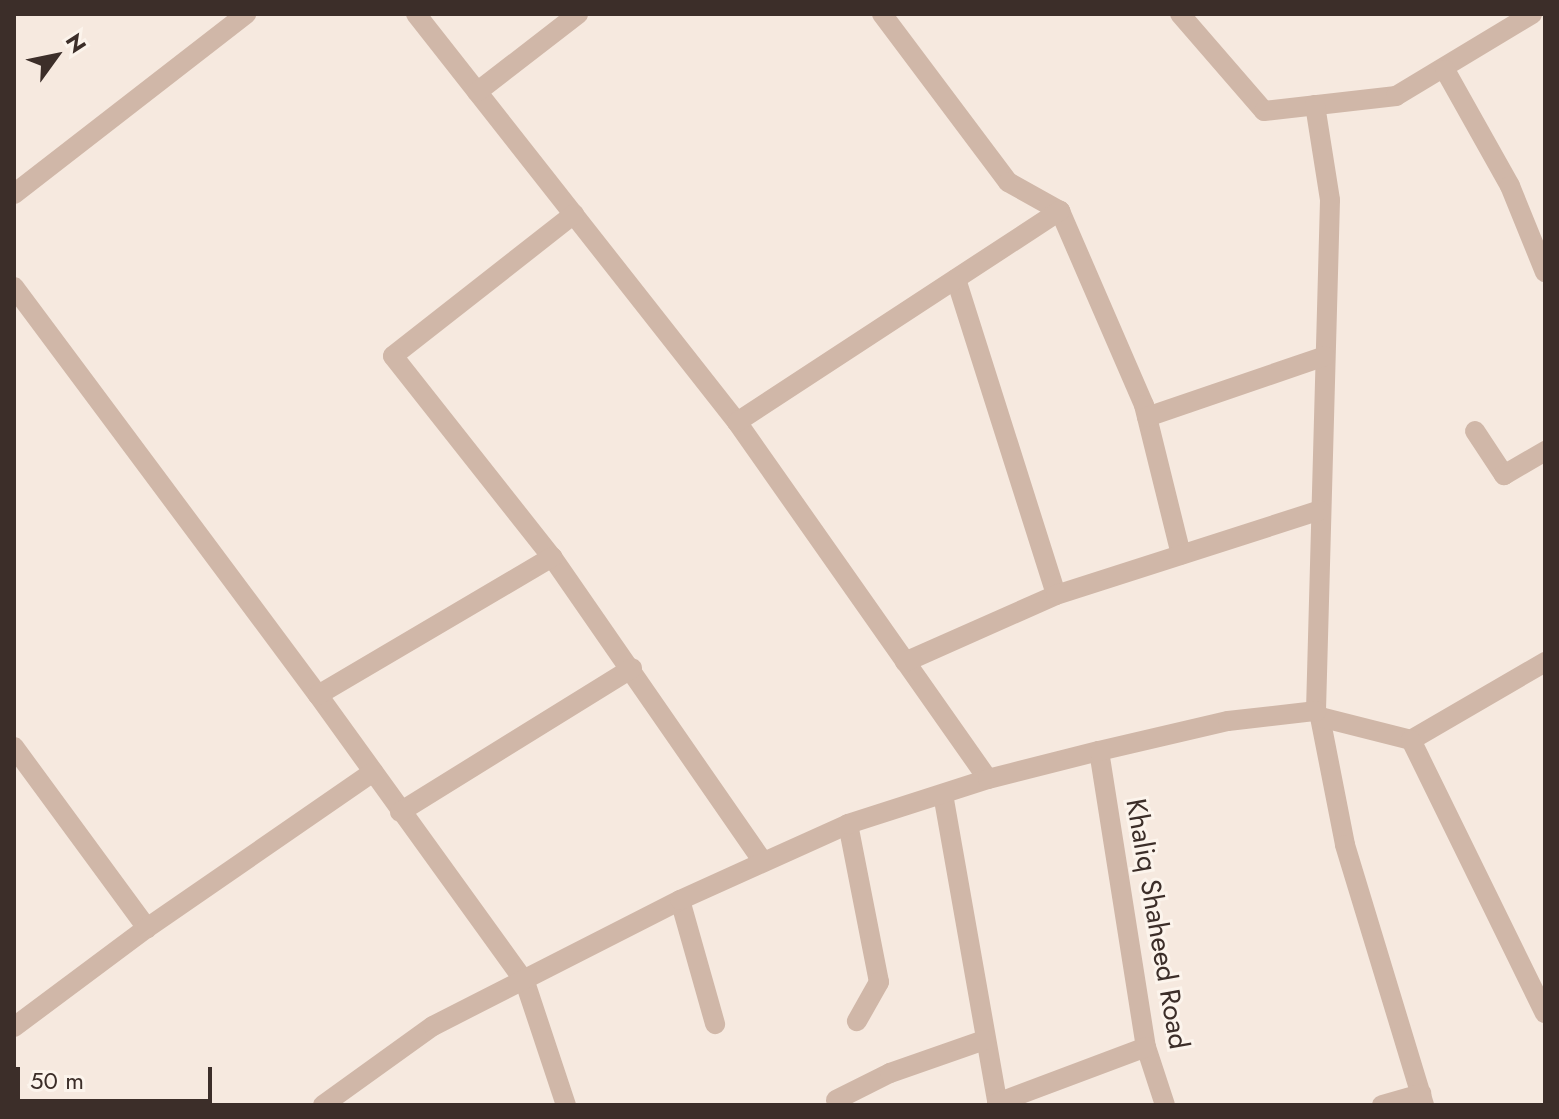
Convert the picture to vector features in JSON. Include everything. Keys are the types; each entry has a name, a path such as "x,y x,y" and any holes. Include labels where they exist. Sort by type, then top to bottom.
{"street":[{"path":"14,194 246,14"},
{"path":"416,14 737,422 988,779"},
{"path":"882,14 1008,182 1060,211 1147,417 1181,555"},
{"path":"1180,14 1264,111 1396,96 1445,70 1532,14"},
{"path":"477,92 569,17"},
{"path":"1445,70 1510,186 1545,272"},
{"path":"1315,105 1330,200 1320,510 1318,714 1345,845 1422,1100 1382,1105"},
{"path":"737,422 1060,211"},
{"path":"574,214 393,356 552,557 632,668 763,862"},
{"path":"956,279 1056,595"},
{"path":"14,287 318,695 525,982 566,1105"},
{"path":"1147,417 1325,356"},
{"path":"1475,431 1504,475 1545,451"},
{"path":"905,662 1056,595 1320,510"},
{"path":"318,695 552,557"},
{"path":"323,1105 433,1026 525,982 680,900 848,824 988,779 1228,721 1318,714 1411,740 1545,662"},
{"path":"400,812 632,668"},
{"path":"1411,740 1543,1006"},
{"path":"14,747 147,928"},
{"name":"Khaliq Shaheed Road","path":"1099,751 1146,1047 1165,1105"},
{"path":"14,1027 147,928 373,772"},
{"path":"943,794 984,1040 998,1104 1146,1047"},
{"path":"848,824 879,982 857,1021"},
{"path":"680,900 715,1024"},
{"path":"836,1100 890,1073 984,1040"}]}
